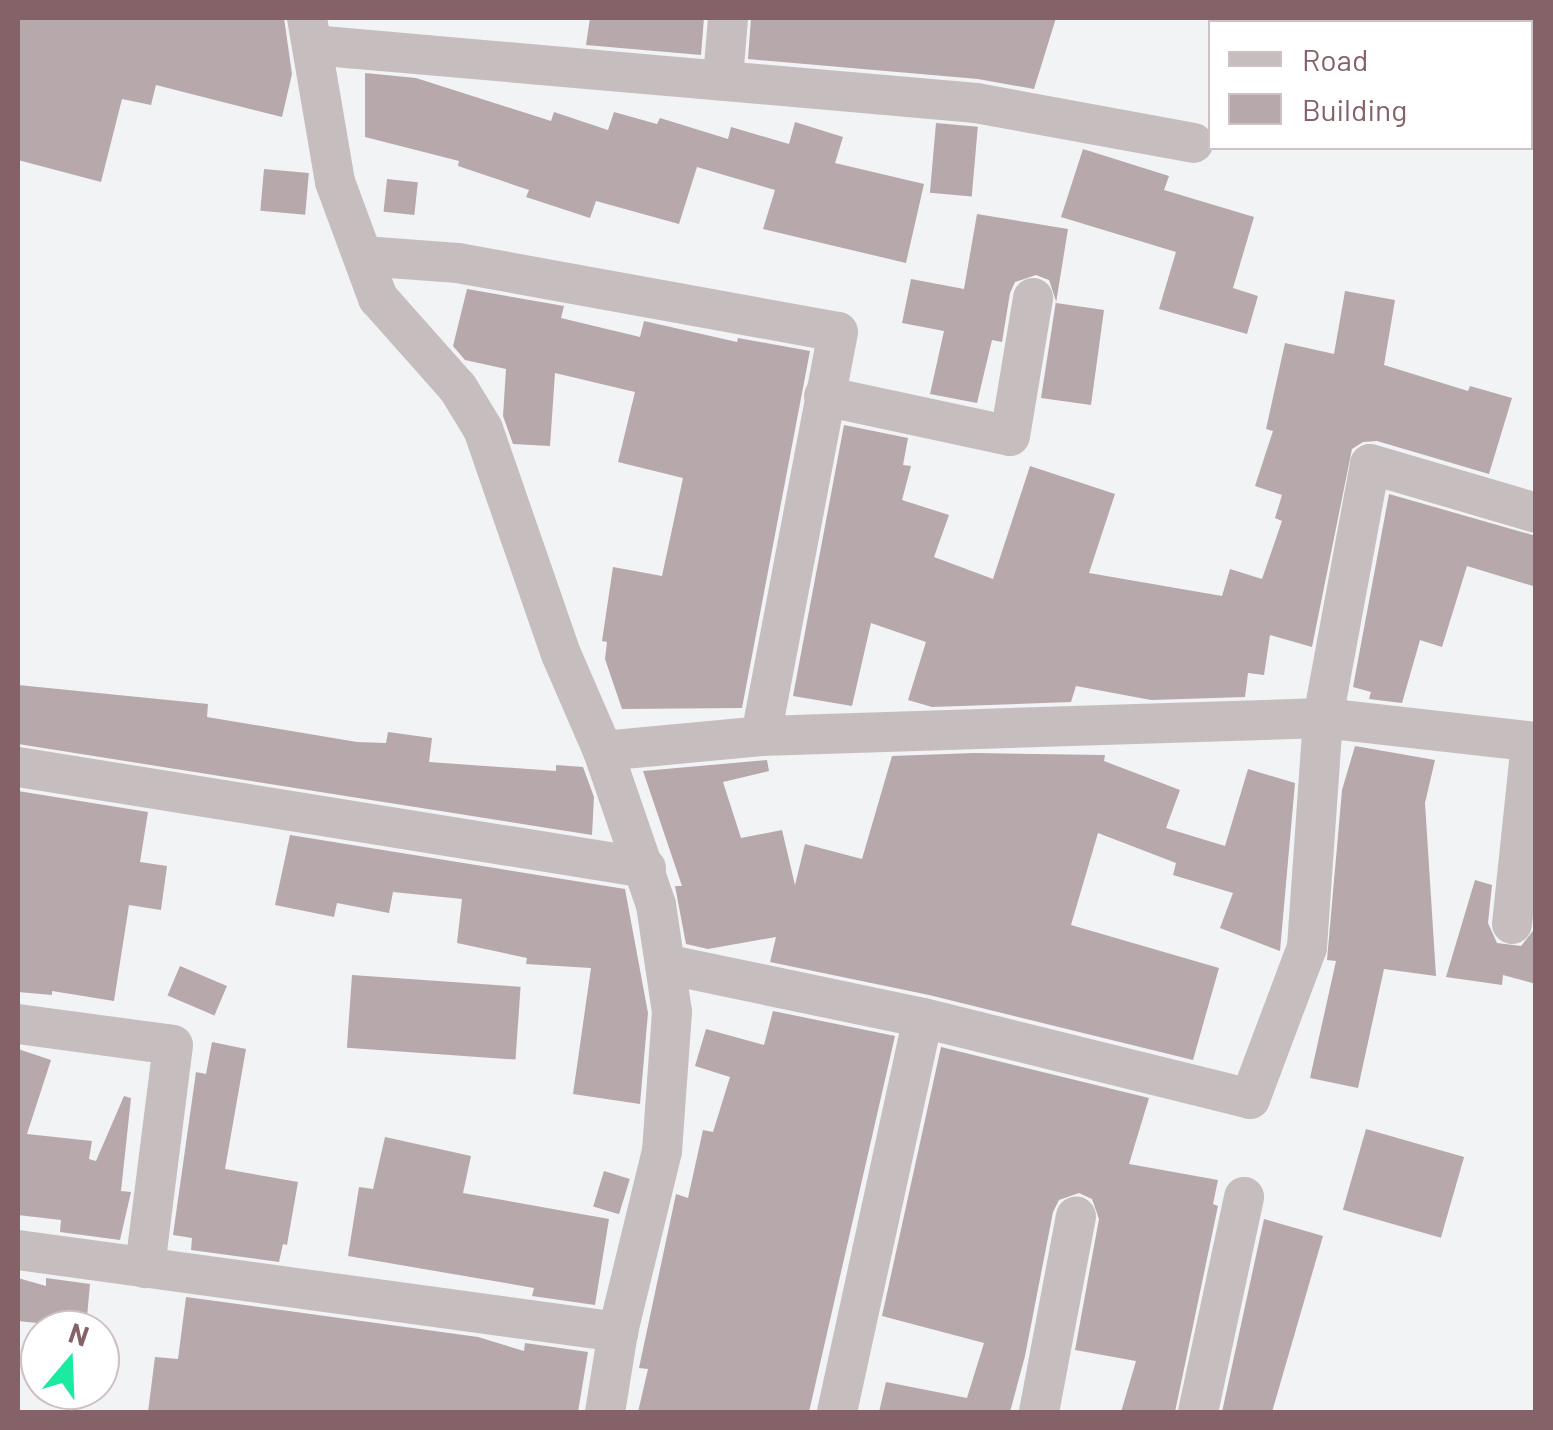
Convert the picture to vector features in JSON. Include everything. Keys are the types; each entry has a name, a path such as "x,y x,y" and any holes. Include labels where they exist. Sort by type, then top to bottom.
{"street":[{"path":"723,78 728,18"},
{"path":"605,1412 618,1332 655,1194 662,1151 672,1012 646,868 603,750 561,654 483,430 458,388 378,298 335,182 310,32 976,103 1193,142"},
{"path":"363,256 458,263 838,332 761,736"},
{"path":"824,396 1010,436 1033,298"},
{"path":"665,964 923,1018 1250,1099 1308,947 1323,718 1370,464 1536,513"},
{"path":"603,750 761,736 1323,718 1533,742 1512,924"},
{"path":"18,767 646,868"},
{"path":"837,1412 923,1018"},
{"path":"18,1024 173,1045 145,1268"},
{"path":"1198,1412 1244,1197"},
{"path":"1039,1412 1076,1216"},
{"path":"18,1250 618,1332"}],"building":[{"path":"19,18 284,18 292,74 282,117 156,85 151,105 122,99 101,182 18,160"},
{"path":"590,18 704,18 701,55 586,45"},
{"path":"751,18 1056,18 1034,89 978,79 748,59"},
{"path":"365,73 416,78 551,121 554,112 608,130 614,112 657,124 660,118 728,139 731,127 789,144 795,122 843,137 835,163 924,184 906,263 763,229 775,190 697,167 679,224 596,201 590,218 526,197 529,190 458,166 459,161 365,137"},
{"path":"936,123 978,127 972,196 930,193"},
{"path":"1083,149 1169,176 1164,190 1254,217 1233,288 1258,296 1247,334 1159,309 1176,252 1061,217"},
{"path":"264,169 309,173 305,215 260,211"},
{"path":"387,179 418,182 414,215 384,212"},
{"path":"977,214 1068,229 1056,303 1104,310 1091,405 1041,398 1056,301 1049,280 1036,275 1015,282 1002,342 992,340 977,403 930,394 944,331 902,323 911,279 964,289"},
{"path":"467,289 564,306 561,318 640,337 644,321 737,342 738,338 810,351 742,708 622,709 605,659 607,642 602,641 613,567 662,576 683,478 618,462 635,392 555,373 550,446 513,444 503,416 506,369 465,360 453,346"},
{"path":"1345,291 1395,300 1384,365 1468,391 1470,386 1512,398 1489,474 1377,441 1363,442 1352,449 1312,647 1270,635 1264,675 1248,673 1245,697 1151,700 1076,686 1071,702 932,707 908,700 926,642 871,623 852,706 793,696 844,425 908,438 903,465 911,466 902,500 949,515 934,557 993,579 1030,466 1115,494 1089,573 1222,596 1230,569 1262,579 1282,521 1275,518 1282,495 1255,486 1273,431 1266,429 1285,343 1334,354"},
{"path":"1389,494 1536,536 1536,587 1467,566 1442,647 1420,640 1402,703 1369,699 1371,692 1353,687"},
{"path":"18,685 208,704 207,717 357,742 386,743 388,732 432,738 429,762 556,771 556,765 583,767 594,797 592,835 18,744"},
{"path":"1355,746 1435,760 1425,803 1436,976 1384,969 1358,1088 1310,1078 1336,961 1327,960 1342,790"},
{"path":"1105,755 1104,761 1180,790 1166,828 1225,846 1248,769 1295,783 1280,951 1220,928 1233,893 1173,875 1176,863 1098,833 1071,925 1219,968 1193,1060 929,995 770,962 776,937 708,949 686,944 675,886 682,886 643,771 767,760 769,771 723,782 741,838 782,830 795,885 805,844 862,859 892,756"},
{"path":"18,791 148,812 140,862 167,866 161,910 129,905 114,1001 52,991 52,995 18,992"},
{"path":"290,835 625,889 648,1013 640,1104 573,1094 591,968 526,964 527,958 457,943 462,899 393,892 389,913 337,903 334,917 275,905"},
{"path":"1475,880 1492,885 1488,923 1497,943 1521,946 1536,927 1536,984 1503,975 1502,985 1446,977"},
{"path":"180,966 227,986 214,1015 167,995"},
{"path":"352,975 521,987 515,1060 347,1048"},
{"path":"773,1011 895,1036 809,1412 638,1412 648,1369 639,1368 676,1194 688,1198 703,1130 713,1132 730,1077 695,1066 706,1029 764,1045"},
{"path":"212,1042 246,1049 225,1169 298,1182 287,1245 283,1244 279,1262 191,1250 192,1238 173,1235 196,1072 206,1074"},
{"path":"941,1047 1149,1098 1129,1164 1218,1180 1213,1204 1218,1206 1175,1412 1121,1412 1136,1361 1075,1350 1099,1219 1092,1199 1079,1193 1059,1200 1053,1212 1010,1412 879,1412 886,1382 967,1398 984,1343 882,1316"},
{"path":"18,1049 51,1060 27,1134 92,1141 89,1159 96,1161 124,1096 131,1098 121,1191 131,1192 120,1240 60,1232 61,1220 18,1215"},
{"path":"1366,1129 1464,1157 1441,1238 1343,1210"},
{"path":"385,1137 471,1156 463,1193 609,1219 595,1305 532,1296 534,1288 348,1256 359,1187 373,1189"},
{"path":"604,1171 630,1179 619,1214 593,1206"},
{"path":"1264,1219 1323,1236 1272,1412 1222,1412"},
{"path":"18,1278 46,1286 46,1278 90,1284 88,1310 20,1310 18,1321"},
{"path":"186,1297 478,1337 524,1351 525,1343 588,1352 578,1412 148,1412 155,1357 178,1359"}]}
